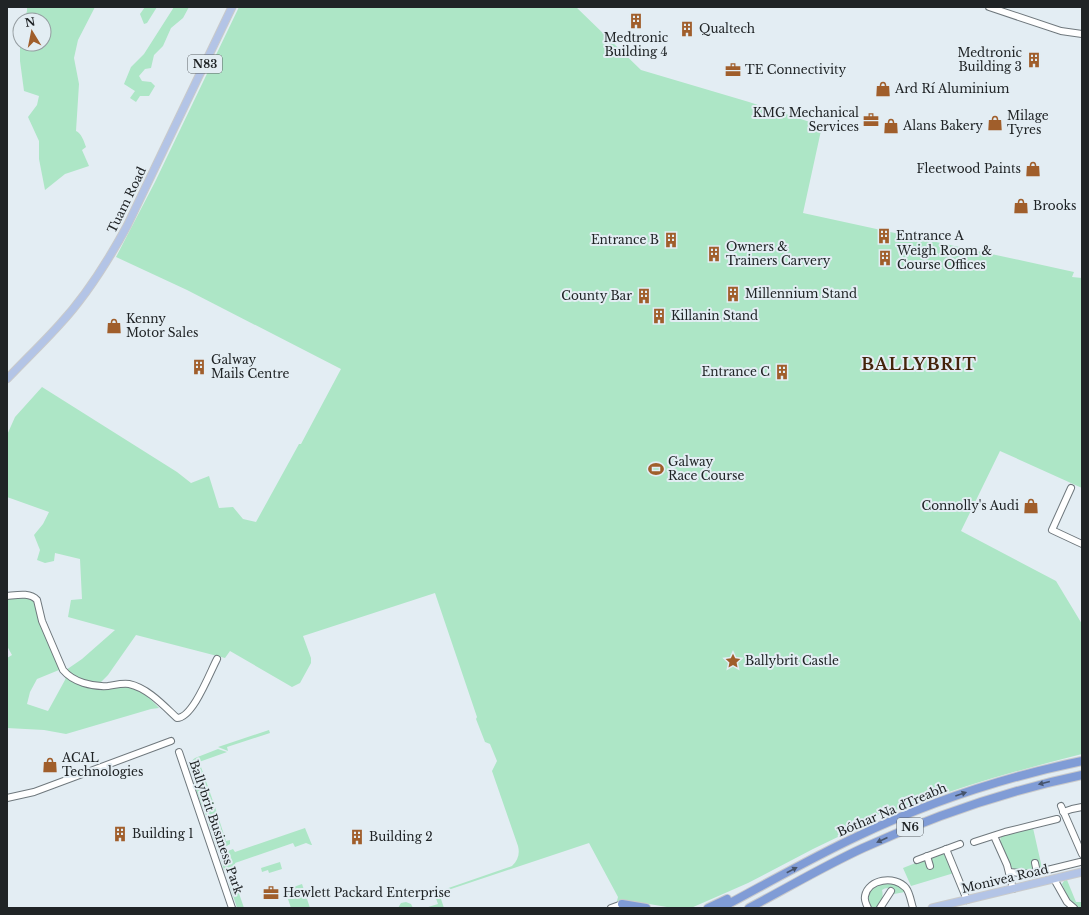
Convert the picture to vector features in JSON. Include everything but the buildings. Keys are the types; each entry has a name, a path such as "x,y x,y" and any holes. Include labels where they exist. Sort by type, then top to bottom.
{"highway":[{"name":"Bóthar Na dTreabh","path":"721,908 843,843 928,806 998,782 1082,761"},
{"name":"Bóthar Na dTreabh","path":"749,908 845,857 917,825 996,797 1045,783 1082,775"},
{"path":"708,908 739,893 757,889"},
{"path":"622,904 646,908"}],"main road":[{"name":"Tuam Road","path":"7,379 60,324 84,295 109,258 127,226 232,7"},
{"name":"Monivea Road","path":"932,908 1082,872"}],"street":[{"path":"989,7 1061,31 1082,34"},
{"path":"1071,488 1052,530 1082,544"},
{"path":"7,596 28,595 37,600 46,630 63,670 67,675 86,684 97,686 130,684 151,694 177,718 180,718 187,713 195,703 217,658"},
{"path":"7,798 34,792 171,741"},
{"name":"Ballybrit Business Park","path":"179,752 232,908"},
{"path":"1082,807 1062,809 1082,854"},
{"path":"974,842 1005,832 1057,819"},
{"path":"994,836 1009,872 1013,889"},
{"path":"917,860 960,844"},
{"path":"946,849 966,900"},
{"path":"927,856 930,866"},
{"path":"1009,872 1028,874 1080,862"},
{"path":"1035,863 1038,872"},
{"path":"1054,879 1065,900 1072,906"},
{"path":"868,908 864,899 867,891 875,883 888,880 897,882 905,887 913,908"},
{"path":"880,908 891,891"},
{"path":"611,908 622,904"},
{"path":"1063,908 1072,906"}],"green space":[{"path":"27,7 95,7 78,40 74,58 79,84 76,131 81,135 86,147 82,150 89,166 65,174 45,190 39,159 39,141 28,117 37,105 39,96 24,91 20,52 52,52 52,12 27,11"},
{"path":"145,7 157,7 147,23 144,24 140,14"},
{"path":"174,7 189,7 183,18 171,28 163,46 154,55 151,68 145,69 139,76 142,81 151,82 155,86 149,96 140,96 136,102 130,98 135,91 124,84 131,67 144,54"},
{"name":"Galway Race Course","path":"239,7 576,7 641,70 749,102 822,126 803,213 1074,272 1072,277 1082,278 1082,488 1000,451 961,531 1056,581 1082,624 1082,754 981,782 921,802 919,801 896,810 892,808 879,814 873,820 748,883 691,908 673,908 637,902 617,901 618,897 589,843 439,893 444,908 425,908 438,904 434,893 512,866 519,854 518,846 492,771 497,761 490,744 485,742 476,719 477,717 435,593 303,636 311,658 311,663 300,683 292,687 230,651 225,658 136,635 108,675 99,684 97,690 122,687 135,689 144,694 159,708 66,734 44,730 7,728 7,658 12,655 7,646 7,598 26,598 34,600 42,629 57,660 59,670 37,679 30,692 27,704 48,711 65,680 67,673 66,670 82,659 115,630 68,617 71,600 82,599 80,559 55,553 54,561 45,563 37,560 40,550 34,535 43,524 49,512 7,497 7,435 15,417 42,387 177,472 191,483 209,476 219,508 233,507 243,519 256,522 299,444 301,444 341,369 187,290 116,257 155,182"},
{"path":"269,730 270,733 227,747 228,751 218,747"},
{"path":"218,749 227,752 199,762 190,770 188,764 195,758"},
{"path":"201,767 214,804 203,808 194,781 197,771"},
{"path":"215,807 226,841 230,840 230,844 218,851 204,810"},
{"path":"305,828 312,845 306,843 295,847 293,843 235,863 236,867 224,870 221,859 228,851 233,849 235,852"},
{"path":"1033,828 1042,868 1039,867 1037,861 1033,862 1033,868 1031,871 1023,871 1011,867 1000,841 1001,836"},
{"path":"945,854 954,873 911,886 903,868 923,860 927,862 929,867 933,865 931,861 932,857"},
{"path":"280,862 282,869 269,873 268,870 262,872 261,868"},
{"path":"233,876 244,908 237,908 229,883 230,878"},
{"path":"1067,880 1076,902 1082,902 1082,908 1079,908 1068,898 1062,884"},
{"path":"886,882 898,885 905,892 894,894 891,889 884,889 882,890 882,900 876,908 870,908 867,898 868,894 876,886"},
{"path":"302,884 310,908 291,908 285,890"},
{"path":"406,902 411,904 413,908 398,908 401,903"}],"place":[{"name":"Medtronic Building 4","path":"636,21"},
{"name":"Qualtech","path":"687,29"},
{"name":"Medtronic Building 3","path":"1034,60"},
{"name":"TE Connectivity","path":"733,70"},
{"name":"Ard Rí Aluminium","path":"883,89"},
{"name":"KMG Mechanical Services","path":"871,120"},
{"name":"Milage Tyres","path":"995,123"},
{"name":"Alans Bakery","path":"891,126"},
{"name":"Fleetwood Paints","path":"1033,169"},
{"name":"Brooks","path":"1021,206"},
{"name":"Entrance A","path":"884,236"},
{"name":"Entrance B","path":"671,240"},
{"name":"Owners & Trainers Carvery","path":"714,254"},
{"name":"Weigh Room & Course Offices","path":"885,258"},
{"name":"Millennium Stand","path":"733,294"},
{"name":"County Bar","path":"644,296"},
{"name":"Killanin Stand","path":"659,316"},
{"name":"Kenny Motor Sales","path":"114,326"},
{"name":"Galway Mails Centre","path":"199,367"},
{"name":"Entrance C","path":"782,372"},
{"name":"Galway Race Course","path":"656,469"},
{"name":"Connolly's Audi","path":"1031,506"},
{"name":"Ballybrit Castle","path":"733,661"},
{"name":"ACAL Technologies","path":"50,765"},
{"name":"Building 1","path":"120,834"},
{"name":"Building 2","path":"357,837"},
{"name":"Hewlett Packard Enterprise","path":"271,893"}],"district":[{"name":"BALLYBRIT","path":"919,364"}]}
